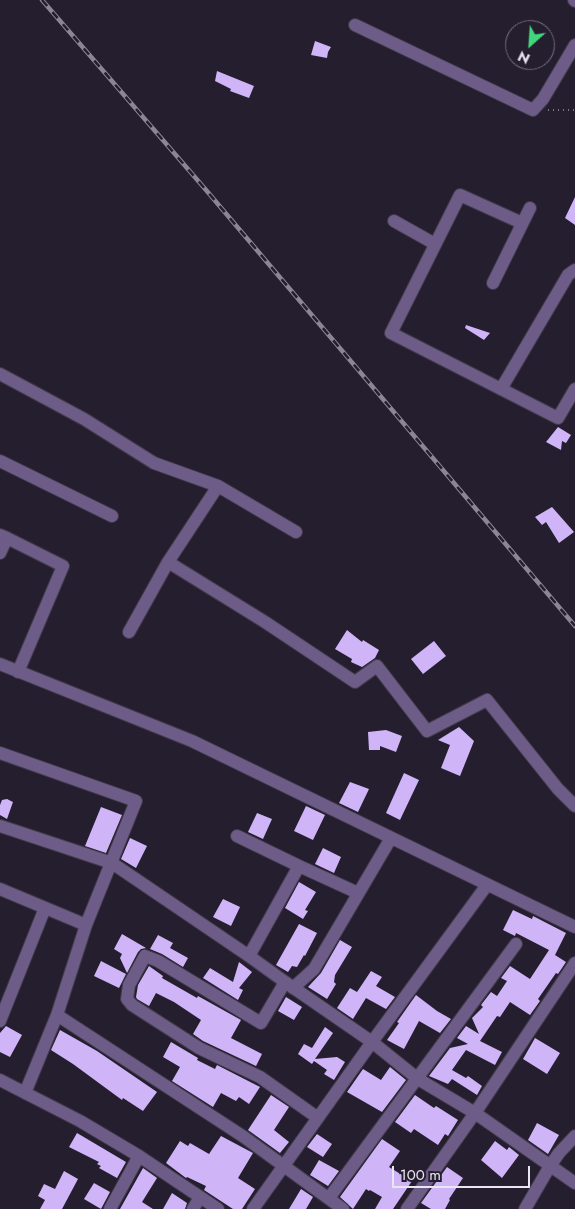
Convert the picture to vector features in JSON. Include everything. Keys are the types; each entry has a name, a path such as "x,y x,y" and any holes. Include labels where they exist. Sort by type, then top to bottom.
{"street":[{"path":"356,25 533,110 543,99 575,45"},
{"path":"522,223 460,195 391,333 558,418 575,388"},
{"path":"493,283 530,208"},
{"path":"394,221 435,244"},
{"path":"501,389 568,275 575,270"},
{"path":"0,374 84,419 154,462 218,486 296,532"},
{"path":"0,461 112,516"},
{"path":"129,632 168,562 218,486"},
{"path":"0,553 3,536 63,566 18,672"},
{"path":"168,562 265,622 355,682 377,666 428,731 487,700 558,789 575,806"},
{"path":"0,664 192,741 575,927"},
{"path":"0,753 136,801 86,924 57,1015 24,1093"},
{"path":"0,826 112,864 372,1042 418,1079 475,1113 575,1183"},
{"path":"237,836 358,893"},
{"path":"318,1118 260,1078 199,1048 132,1005 127,999 129,985 145,956 261,1022 289,985 314,969 391,838"},
{"path":"249,956 299,866"},
{"path":"253,1209 372,1042 488,885"},
{"path":"0,889 86,924"},
{"path":"0,1021 45,908"},
{"path":"329,1198 516,944"},
{"path":"407,1209 475,1113 575,963"},
{"path":"57,1015 244,1137 344,1209"},
{"path":"0,1080 80,1121 139,1156 218,1209"},
{"path":"529,1207 550,1166 559,1153 575,1137"},
{"path":"110,1209 139,1156"},
{"path":"193,1209 200,1197"}],"path":[{"path":"533,110 575,110"}],"building":[{"path":"315,41 331,47 327,58 311,55"},
{"path":"217,71 254,86 249,98 230,91 231,89 215,81"},
{"path":"575,197 575,225 565,218"},
{"path":"466,325 490,333 484,340 465,328"},
{"path":"558,427 571,435 566,443 562,441 561,450 546,442"},
{"path":"552,507 574,532 559,543 546,522 542,525 535,517"},
{"path":"347,630 362,642 363,640 379,650 375,658 362,667 351,662 352,659 335,649"},
{"path":"434,641 446,656 423,674 411,659"},
{"path":"459,727 474,741 460,776 441,768 450,745 438,740"},
{"path":"386,730 402,736 396,752 380,746 380,750 369,750 368,732"},
{"path":"404,773 419,780 400,820 386,813"},
{"path":"350,782 369,789 358,812 339,803"},
{"path":"7,799 13,802 7,819 0,815 0,805 2,800"},
{"path":"306,806 325,815 313,840 294,831"},
{"path":"101,807 122,815 106,853 85,846"},
{"path":"257,813 272,819 263,839 248,832"},
{"path":"130,838 147,846 136,868 121,859"},
{"path":"323,848 341,857 334,873 315,864"},
{"path":"299,882 316,892 305,910 308,911 303,919 285,908"},
{"path":"223,899 240,907 231,926 213,917"},
{"path":"513,910 532,919 533,916 566,933 555,955 566,962 538,999 540,1001 530,1015 510,1002 500,1017 497,1016 480,1041 502,1052 495,1065 466,1050 452,1070 466,1078 468,1076 482,1086 477,1095 452,1079 448,1084 429,1076 450,1048 468,1044 457,1038 466,1026 479,1034 472,1018 483,1007 481,1005 491,992 497,996 507,981 501,978 510,966 530,979 549,950 516,933 515,936 503,930"},
{"path":"299,924 317,933 297,967 292,966 288,972 276,965"},
{"path":"122,934 146,948 138,952 127,973 120,958 122,954 114,949"},
{"path":"158,935 173,943 170,948 188,958 183,967 150,949"},
{"path":"340,940 352,947 335,975 334,982 336,984 327,999 308,987 321,973"},
{"path":"101,961 126,974 119,988 94,976"},
{"path":"239,962 252,972 239,988 243,990 238,1000 203,978 210,968 233,982"},
{"path":"149,966 163,976 162,978 241,1020 231,1038 262,1054 256,1066 203,1041 193,1034 201,1020 174,1002 156,993 149,1006 137,999 138,985"},
{"path":"371,971 382,977 376,986 395,997 386,1009 366,998 353,1019 337,1008 350,988 357,992"},
{"path":"416,995 451,1019 440,1033 419,1021 404,1049 387,1040"},
{"path":"286,997 302,1007 294,1020 278,1011"},
{"path":"6,1026 22,1035 10,1057 0,1052 0,1033"},
{"path":"325,1027 333,1033 315,1059 337,1057 345,1062 334,1080 324,1074 327,1070 314,1061 312,1064 298,1054 304,1044 312,1048"},
{"path":"60,1030 97,1051 157,1092 143,1111 123,1098 122,1100 51,1050"},
{"path":"535,1038 560,1053 547,1074 523,1059"},
{"path":"171,1042 198,1058 197,1060 215,1069 217,1065 260,1087 249,1104 239,1097 236,1101 221,1093 213,1107 172,1081 180,1067 163,1057"},
{"path":"390,1067 406,1080 382,1112 347,1092 363,1069 381,1080"},
{"path":"271,1095 289,1107 274,1130 289,1142 280,1153 248,1130"},
{"path":"415,1095 434,1108 436,1106 458,1120 448,1136 445,1134 438,1145 414,1129 411,1133 395,1122"},
{"path":"537,1123 559,1135 548,1154 528,1140"},
{"path":"77,1133 126,1162 117,1178 99,1168 101,1166 97,1164 99,1162 69,1147"},
{"path":"317,1134 332,1144 323,1157 307,1147"},
{"path":"221,1136 253,1153 238,1178 255,1189 242,1209 233,1209 204,1190 206,1186 186,1178 166,1163 180,1141 188,1146 190,1143 209,1154"},
{"path":"382,1139 400,1151 389,1167 412,1181 393,1209 375,1209 382,1197 366,1189 353,1209 340,1197"},
{"path":"495,1141 507,1150 509,1147 519,1155 502,1178 481,1160"},
{"path":"319,1160 339,1171 328,1186 310,1175"},
{"path":"447,1167 463,1178 449,1199 445,1209 431,1209 421,1203"},
{"path":"143,1168 157,1178 142,1202 153,1209 120,1209"},
{"path":"64,1171 78,1179 62,1209 40,1209 45,1200 38,1196 44,1184 55,1189"},
{"path":"94,1183 110,1192 101,1209 84,1199"},
{"path":"301,1189 313,1197 306,1209 289,1209"},
{"path":"172,1193 187,1203 185,1209 163,1209"}],"railway":[{"path":"42,0 206,190 575,626"}]}
